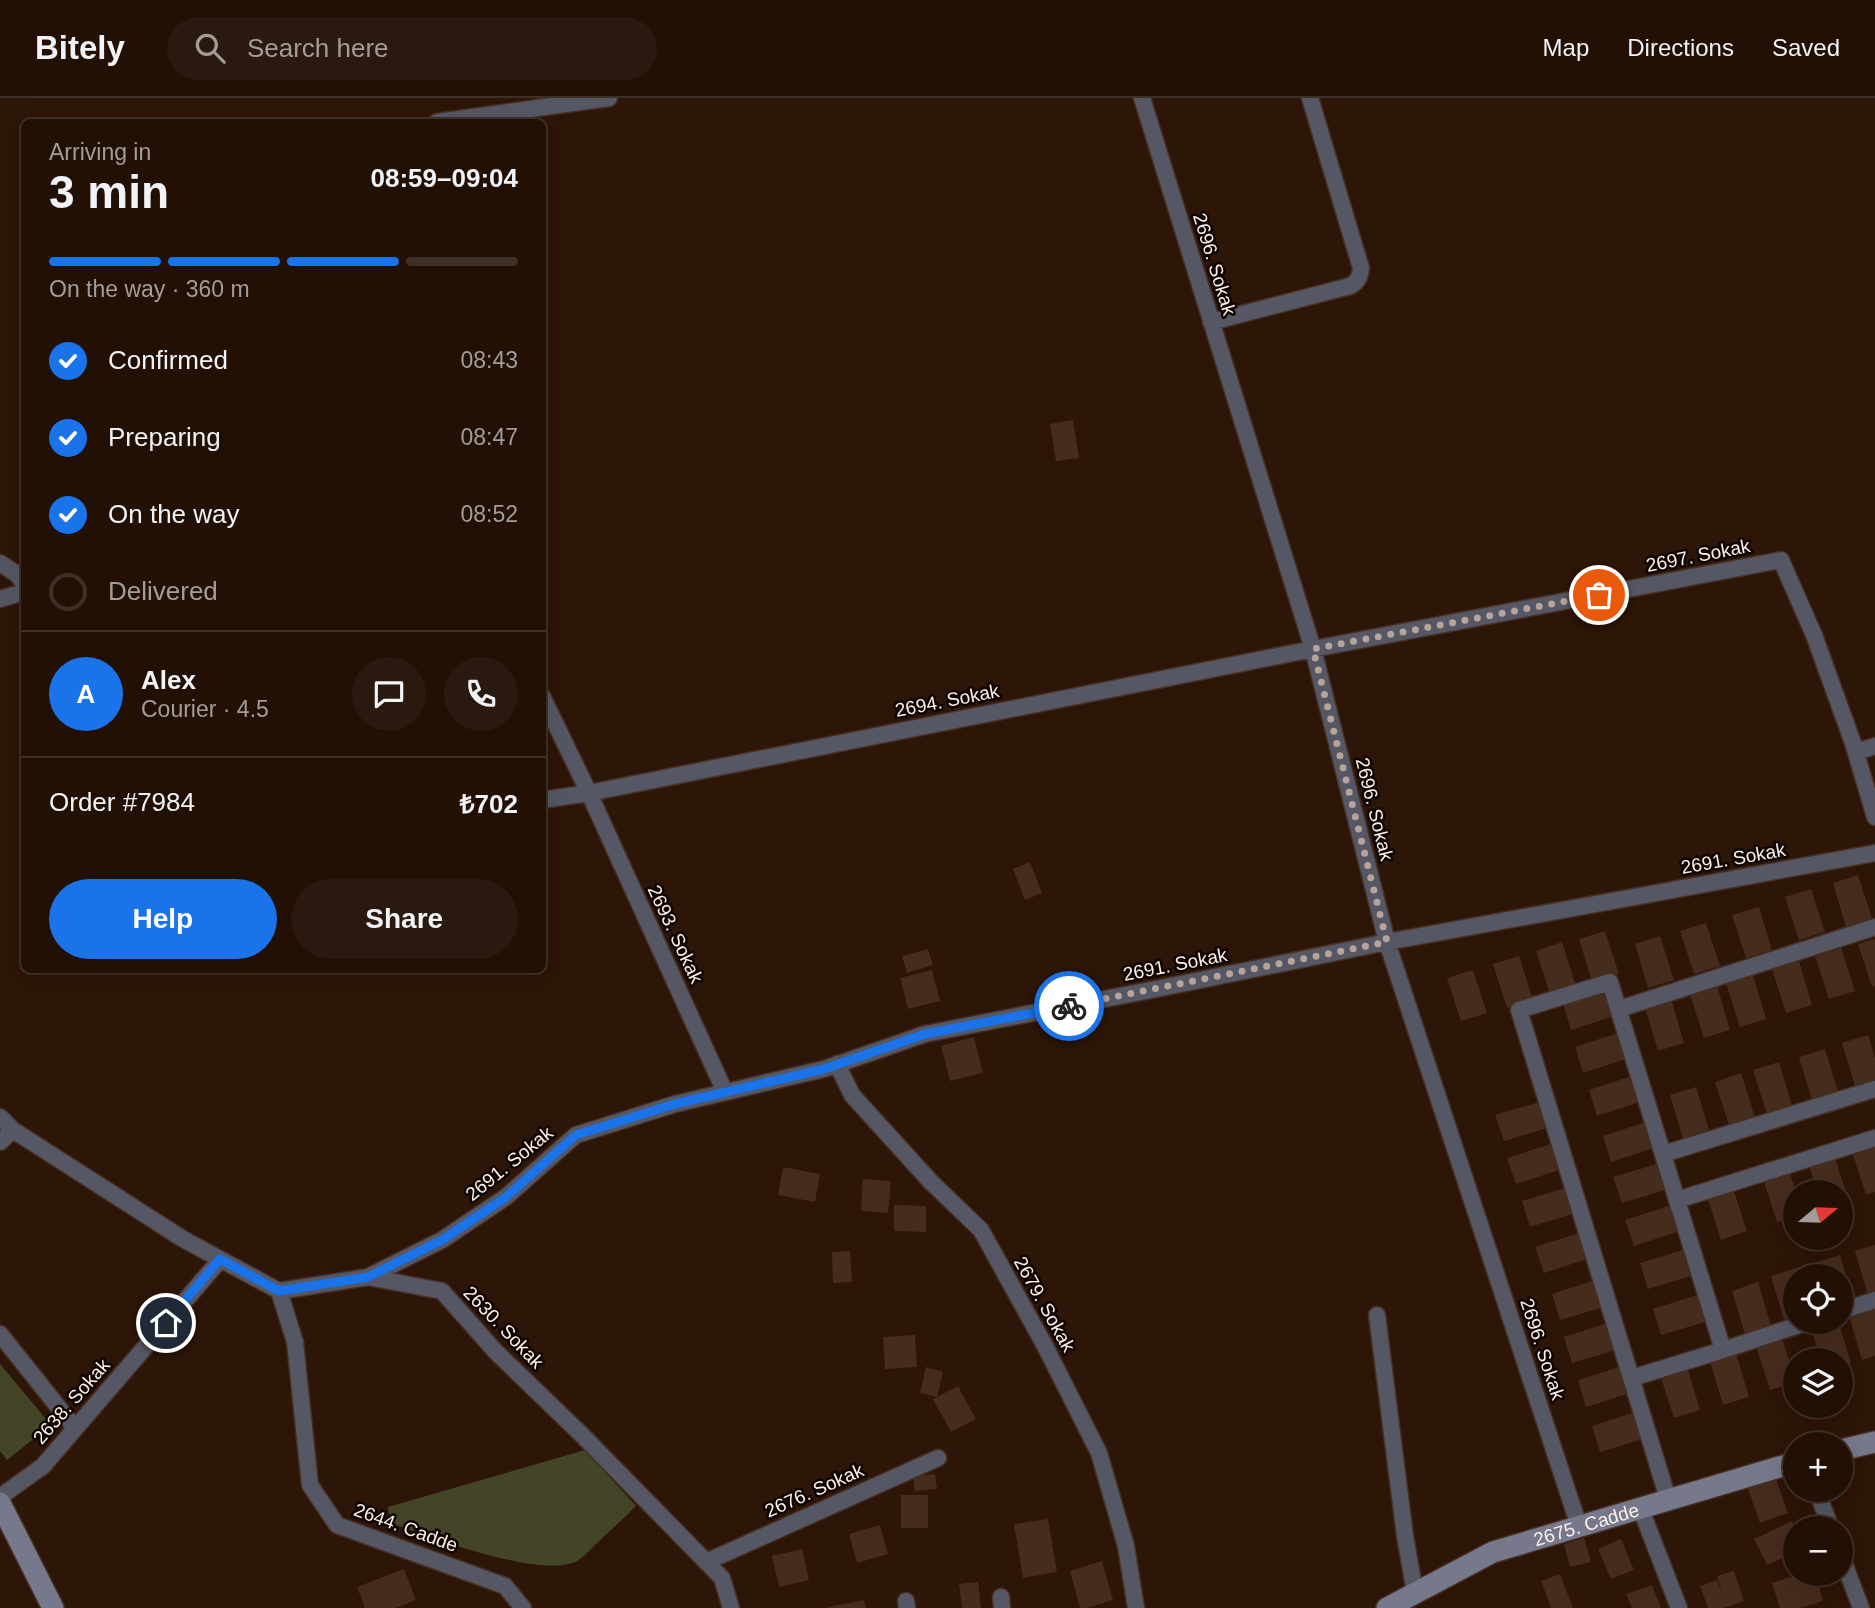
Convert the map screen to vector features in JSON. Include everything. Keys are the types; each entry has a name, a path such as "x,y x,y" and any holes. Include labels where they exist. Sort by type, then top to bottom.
{"street":[{"path":"458,119 609,98"},
{"name":"2696. Sokak","path":"1142,98 1313,649 1387,942 1579,1526"},
{"path":"1211,322 1350,286 1360,275 1361,268 1310,98"},
{"name":"2697. Sokak","path":"1313,649 1781,560 1814,635 1856,752 1875,817"},
{"path":"0,563 21,580"},
{"path":"0,600 21,593"},
{"name":"2694. Sokak","path":"546,799 1313,649"},
{"name":"2693. Sokak","path":"546,704 726,1092"},
{"path":"1856,752 1875,746"},
{"name":"2691. Sokak","path":"368,1277 442,1240 506,1197 576,1135 675,1104 837,1064 925,1034 1387,942 1875,853"},
{"path":"1619,1009 1875,927"},
{"path":"1668,1499 1519,1010 1610,982 1723,1350"},
{"name":"2679. Sokak","path":"837,1064 852,1096 931,1182 981,1230 1045,1346 1099,1452 1126,1546 1136,1608"},
{"path":"1663,1153 1875,1089"},
{"path":"0,1117 13,1130 183,1239 279,1291"},
{"path":"0,1142 13,1130"},
{"path":"1677,1200 1875,1138"},
{"name":"2638. Sokak","path":"0,1497 43,1466 220,1259"},
{"name":"2630. Sokak","path":"279,1291 368,1277 442,1291 495,1351 582,1435 722,1578 728,1605"},
{"name":"2644. Cadde","path":"279,1291 295,1342 310,1485 337,1524 505,1586 523,1608"},
{"path":"1853,1307 1875,1300"},
{"path":"1377,1315 1405,1536 1415,1593"},
{"path":"1632,1377 1783,1330"},
{"path":"0,1334 75,1428"},
{"path":"1853,1447 1875,1442"},
{"name":"2676. Sokak","path":"706,1562 938,1458"},
{"name":"2675. Cadde","path":"1387,1608 1493,1552 1783,1466"},
{"path":"0,1503 53,1608"},
{"path":"1640,1507 1679,1608"},
{"path":"1853,1586 1861,1608"}],"green space":[{"path":"0,1364 51,1425 7,1460 0,1451"},
{"path":"585,1450 636,1506 577,1561 560,1565 538,1565 512,1561 390,1523 388,1507"}],"building":[{"path":"1073,420 1079,458 1056,461 1050,424"},
{"path":"1030,862 1042,893 1025,900 1013,869"},
{"path":"1858,875 1872,918 1846,927 1833,883"},
{"path":"1811,889 1825,932 1799,940 1785,897"},
{"path":"1759,907 1772,950 1746,958 1732,915"},
{"path":"1706,923 1720,966 1694,974 1680,931"},
{"path":"1605,931 1619,974 1592,982 1579,939"},
{"path":"1660,936 1674,980 1648,988 1635,944"},
{"path":"1875,939 1875,986 1872,987 1858,944"},
{"path":"1562,942 1576,986 1550,994 1536,951"},
{"path":"1841,948 1855,991 1829,999 1815,956"},
{"path":"928,949 933,965 907,973 902,956"},
{"path":"1519,956 1533,1000 1507,1008 1493,964"},
{"path":"1799,961 1812,1005 1786,1013 1772,969"},
{"path":"932,970 940,1001 908,1009 900,978"},
{"path":"1473,970 1487,1013 1461,1021 1447,978"},
{"path":"1753,975 1766,1019 1740,1027 1726,983"},
{"path":"1717,986 1730,1030 1704,1038 1690,994"},
{"path":"1606,990 1614,1016 1571,1030 1563,1004"},
{"path":"1671,999 1684,1043 1658,1051 1645,1007"},
{"path":"1618,1033 1626,1059 1583,1073 1575,1047"},
{"path":"1868,1035 1875,1058 1875,1080 1855,1086 1842,1043"},
{"path":"974,1037 983,1073 950,1081 941,1046"},
{"path":"1825,1049 1838,1092 1812,1100 1799,1057"},
{"path":"1779,1062 1792,1106 1767,1114 1753,1070"},
{"path":"1741,1073 1755,1117 1729,1125 1715,1082"},
{"path":"1632,1076 1640,1102 1597,1116 1589,1090"},
{"path":"1696,1087 1709,1130 1683,1139 1670,1095"},
{"path":"1539,1102 1547,1128 1504,1141 1495,1115"},
{"path":"1646,1122 1654,1148 1611,1162 1603,1136"},
{"path":"1551,1144 1559,1170 1516,1184 1507,1158"},
{"path":"1875,1145 1875,1192 1866,1195 1852,1152"},
{"path":"1835,1158 1842,1180 1813,1180 1809,1165"},
{"path":"1657,1164 1665,1190 1622,1203 1613,1177"},
{"path":"783,1167 820,1174 815,1202 778,1195"},
{"path":"1789,1171 1792,1180 1783,1180 1783,1220 1777,1222 1763,1179"},
{"path":"863,1179 891,1181 888,1213 861,1211"},
{"path":"1565,1188 1573,1214 1530,1227 1522,1201"},
{"path":"1733,1188 1747,1231 1721,1240 1707,1196"},
{"path":"894,1205 926,1206 926,1232 894,1231"},
{"path":"1669,1206 1677,1232 1634,1246 1625,1220"},
{"path":"1579,1233 1587,1259 1544,1273 1535,1247"},
{"path":"1875,1245 1875,1293 1868,1295 1855,1251"},
{"path":"1683,1250 1691,1276 1648,1289 1640,1263"},
{"path":"850,1251 852,1282 833,1283 832,1252"},
{"path":"1840,1255 1843,1264 1813,1264"},
{"path":"1783,1272 1783,1317 1771,1276"},
{"path":"1595,1280 1604,1307 1560,1320 1552,1294"},
{"path":"1758,1282 1771,1326 1745,1334 1732,1291"},
{"path":"1697,1295 1705,1322 1661,1335 1653,1309"},
{"path":"1875,1308 1875,1356 1862,1360 1853,1330 1853,1315"},
{"path":"1607,1323 1616,1350 1572,1363 1564,1337"},
{"path":"1813,1334 1842,1334 1846,1348 1817,1348"},
{"path":"915,1335 917,1367 885,1369 883,1337"},
{"path":"1782,1338 1785,1348 1783,1348 1783,1386 1770,1390 1756,1346"},
{"path":"1736,1353 1749,1397 1723,1405 1710,1361"},
{"path":"1622,1366 1630,1393 1586,1407 1578,1380"},
{"path":"1687,1366 1700,1410 1674,1418 1660,1375"},
{"path":"926,1367 943,1372 937,1397 920,1393"},
{"path":"958,1386 976,1419 951,1432 933,1399"},
{"path":"1635,1412 1643,1439 1600,1452 1592,1426"},
{"path":"1774,1473 1788,1513 1760,1523 1746,1483"},
{"path":"935,1474 937,1489 915,1491 913,1476"},
{"path":"901,1495 928,1495 928,1528 901,1528"},
{"path":"1048,1519 1057,1572 1023,1578 1014,1524"},
{"path":"880,1525 888,1554 857,1563 849,1534"},
{"path":"1783,1525 1783,1558 1767,1565 1754,1539"},
{"path":"1584,1538 1591,1562 1570,1567 1564,1544"},
{"path":"1621,1539 1634,1570 1611,1579 1598,1549"},
{"path":"802,1549 809,1580 779,1587 772,1556"},
{"path":"1102,1561 1113,1600 1080,1608 1070,1571"},
{"path":"404,1569 416,1600 396,1608 365,1608 357,1587"},
{"path":"1734,1571 1744,1601 1724,1608 1708,1608 1700,1586 1717,1580 1724,1598 1717,1576"},
{"path":"1560,1574 1573,1608 1551,1608 1541,1581"},
{"path":"1783,1579 1783,1586 1819,1586 1823,1601 1801,1608 1780,1608 1772,1583"},
{"path":"978,1582 981,1608 962,1608 959,1584"},
{"path":"1652,1585 1661,1608 1632,1608 1626,1594"},
{"path":"864,1600 866,1608 828,1608 828,1607"}],"way so far":[{"path":"1069,1006 1387,942 1313,649 1599,595"}],"route":[{"path":"166,1323 220,1259 279,1291 368,1277 442,1240 506,1197 576,1135 675,1104 824,1069 925,1034 1069,1006"}]}
